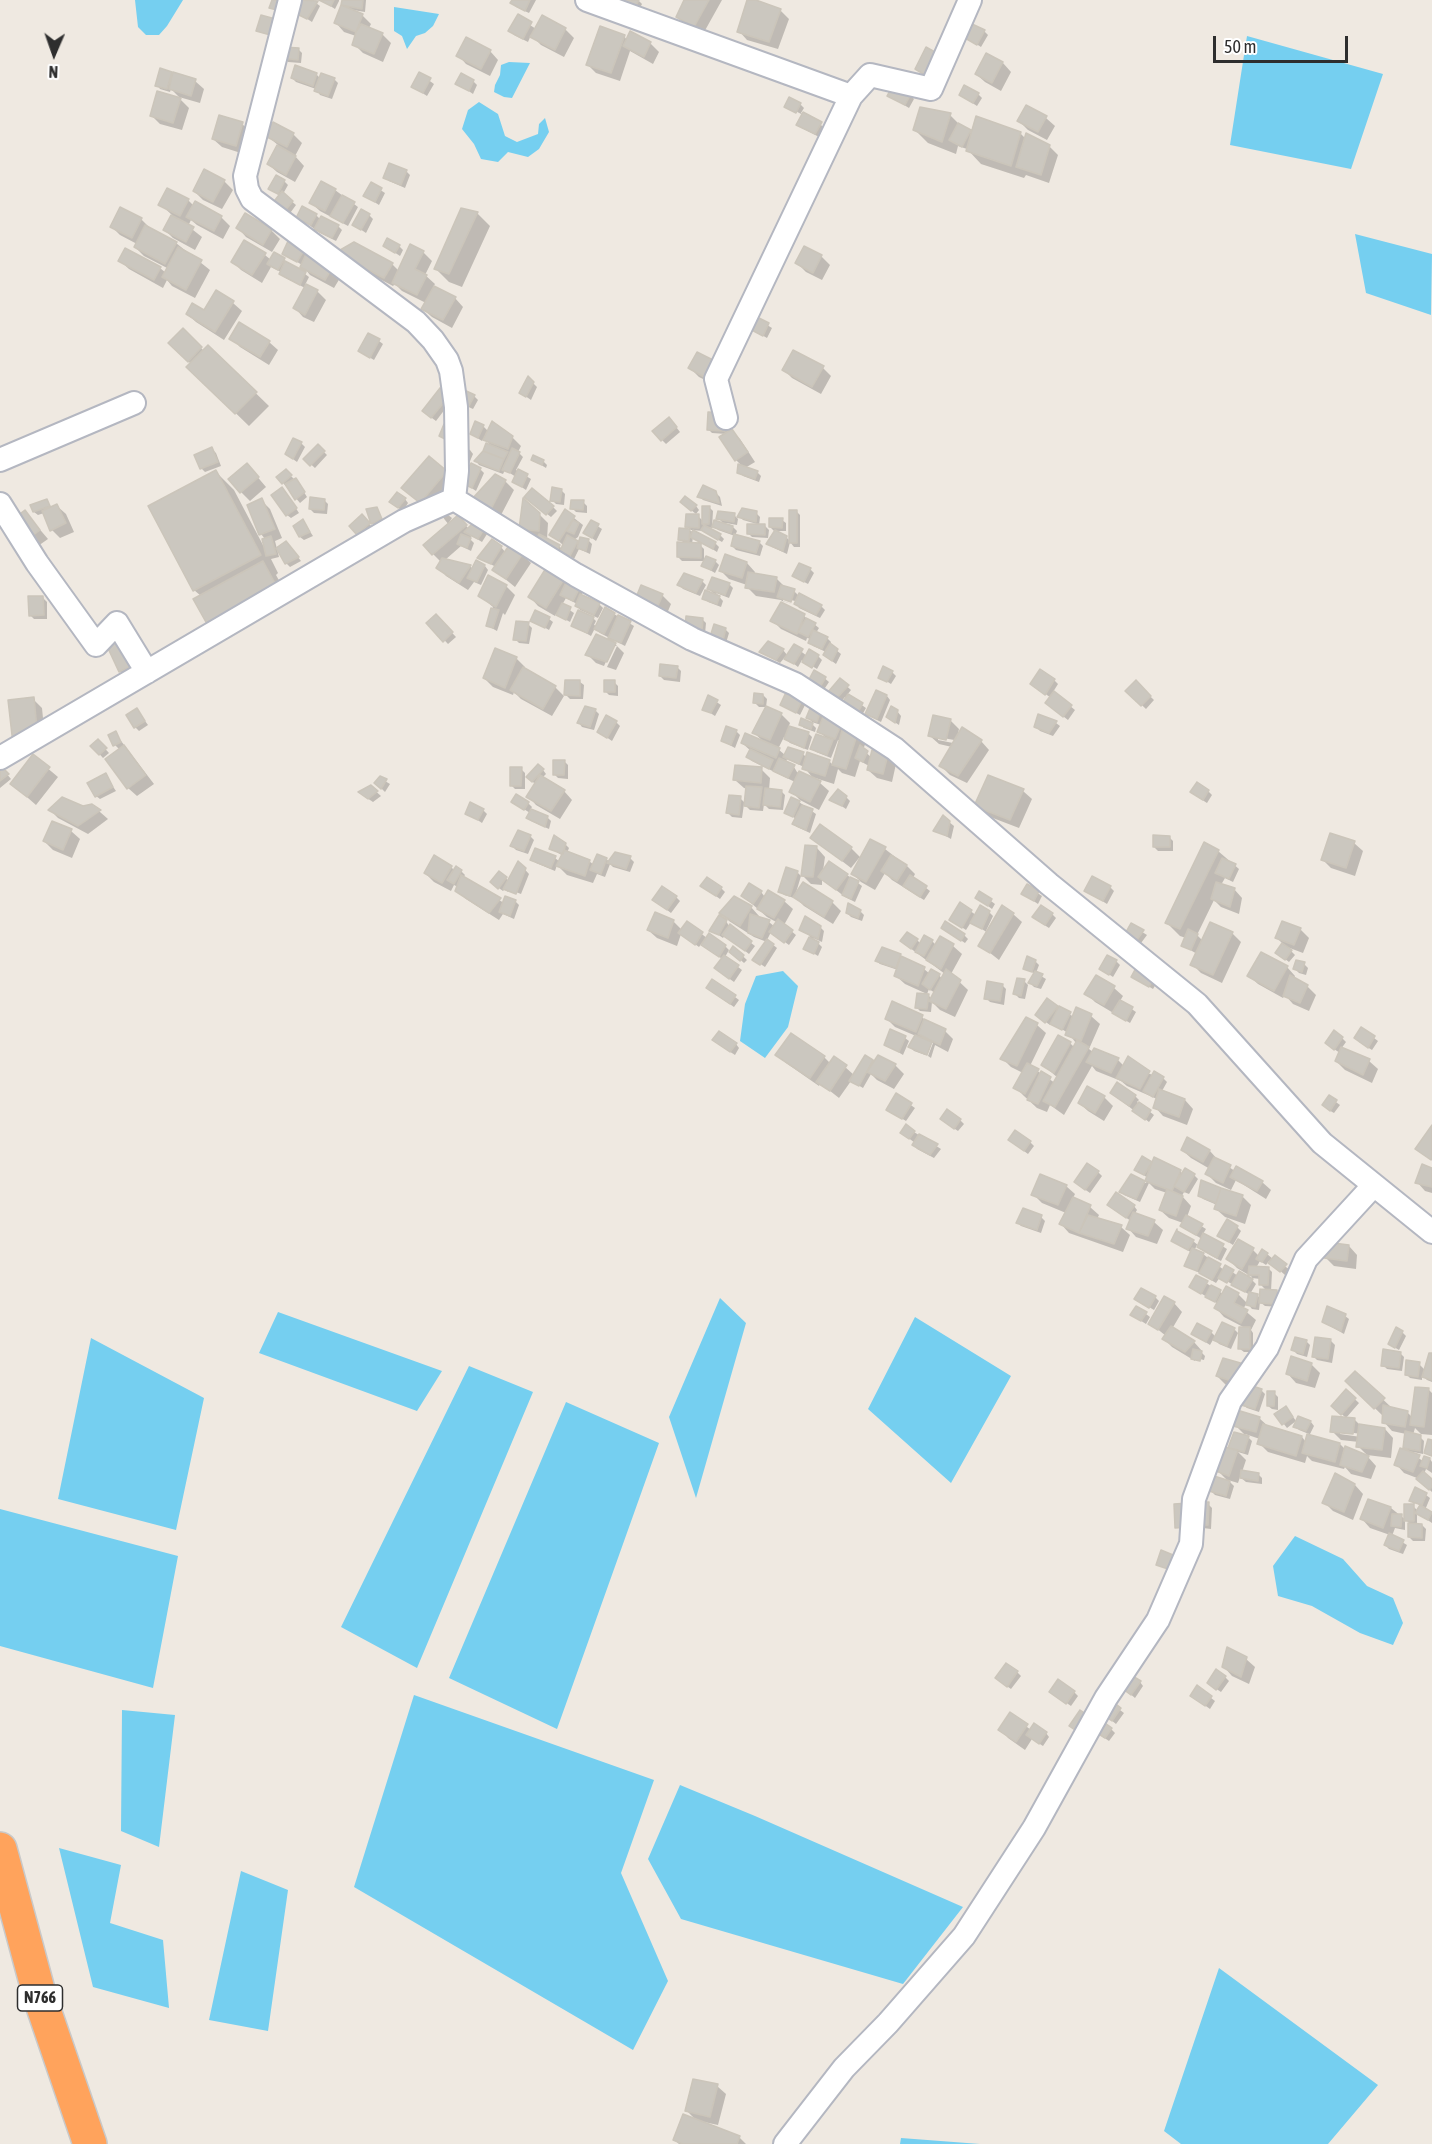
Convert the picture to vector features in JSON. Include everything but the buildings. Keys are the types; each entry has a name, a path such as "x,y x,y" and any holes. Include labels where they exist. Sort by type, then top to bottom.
{"highway":[{"name":"N766","path":"0,1849 41,2001 90,2144"}],"street":[{"path":"290,0 245,176 247,189 252,199 416,322 447,360 451,371 456,407 457,471 454,498"},
{"path":"587,0 851,96"},
{"path":"726,418 716,379 851,96 870,75 931,89 970,0"},
{"path":"0,460 134,403"},
{"path":"0,758 404,521 454,498"},
{"path":"454,498 576,575 692,639 795,684 896,749 1049,884 1197,1004 1322,1143 1432,1232"},
{"path":"0,504 37,563 96,645 117,623 147,672"},
{"path":"785,2144 844,2068 888,2023 964,1936 1034,1828 1106,1698 1158,1620 1191,1544 1194,1499 1230,1401 1267,1348 1306,1259 1374,1185"}],"water":[{"path":"135,0 183,0 159,35 146,35 138,27"},
{"path":"394,7 439,14 433,26 425,33 416,36 407,49 402,36 394,31"},
{"path":"1247,36 1383,74 1351,169 1230,145"},
{"path":"509,62 530,63 512,98 494,92 501,65"},
{"path":"479,102 498,114 505,136 517,142 538,134 539,124 545,118 549,132 539,149 528,157 508,152 498,162 481,159 474,144 462,129 468,110"},
{"path":"1355,234 1432,254 1431,315 1366,293"},
{"path":"783,971 798,986 788,1027 765,1058 740,1041 745,1004 756,976"},
{"path":"720,1298 746,1323 696,1498 669,1417"},
{"path":"278,1312 442,1371 417,1411 259,1353"},
{"path":"915,1317 1011,1376 951,1483 868,1409"},
{"path":"91,1338 204,1398 176,1530 58,1499"},
{"path":"469,1366 533,1392 417,1668 341,1627"},
{"path":"566,1402 659,1443 557,1729 449,1678"},
{"path":"0,1509 178,1556 153,1688 0,1646"},
{"path":"1295,1536 1343,1559 1367,1586 1393,1598 1403,1623 1393,1645 1360,1633 1312,1606 1278,1596 1273,1566"},
{"path":"414,1695 654,1780 621,1873 668,1981 633,2050 354,1887"},
{"path":"122,1710 175,1715 159,1847 121,1831"},
{"path":"680,1785 963,1907 903,1984 681,1919 648,1859"},
{"path":"59,1848 121,1865 110,1923 163,1940 169,2008 93,1987"},
{"path":"241,1871 288,1890 268,2031 209,2020"},
{"path":"1219,1968 1378,2085 1328,2144 1181,2144 1164,2131"},
{"path":"901,2138 980,2144 900,2144"}]}
